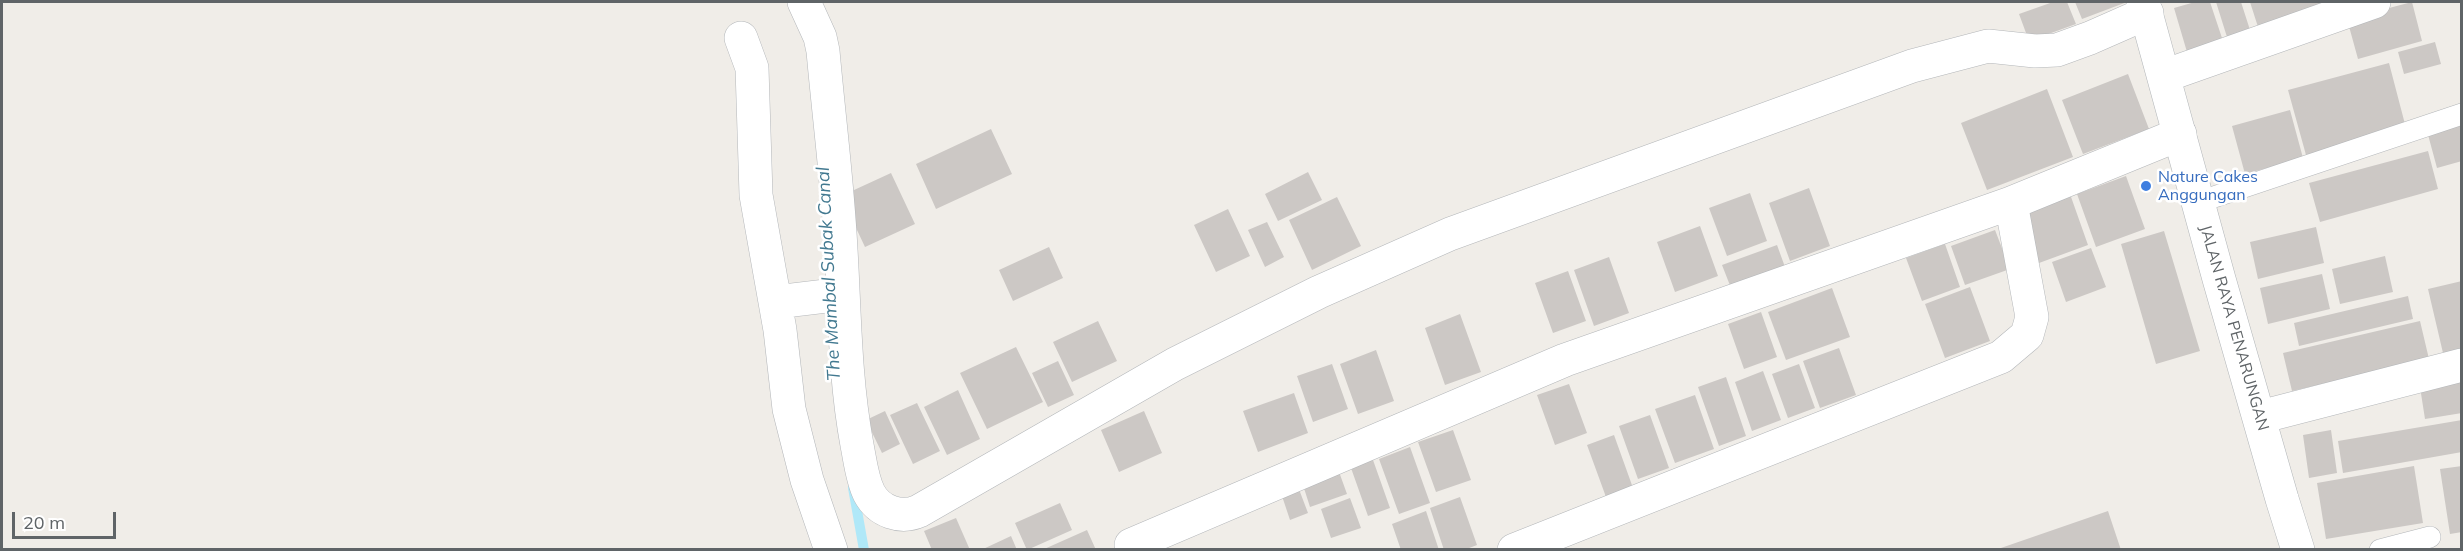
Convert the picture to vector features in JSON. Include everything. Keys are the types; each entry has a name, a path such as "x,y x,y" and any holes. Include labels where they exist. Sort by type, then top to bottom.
{"street":[{"path":"804,2 820,37 823,51 839,218 852,420 869,493 876,503 901,515 912,514 1175,364 1319,292 1450,234 1911,66 1988,46 2035,51 2057,50 2090,38 2145,7"},
{"path":"2164,76 2374,2"},
{"name":"JALAN RAYA PENARUNGAN","path":"2145,7 2219,279 2298,549"},
{"path":"741,38 752,68 756,195 776,302 789,409 807,480 831,549"},
{"path":"1131,545 1565,360 2011,203 2180,134"},
{"path":"1514,549 2001,357 2027,335 2032,316 2011,203"},
{"path":"776,302 843,294"},
{"path":"2260,417 2462,365"}],"lane":[{"path":"2199,202 2462,114"},
{"path":"2380,549 2430,537"}],"building":[{"path":"2053,2 2067,2 2076,24 2029,41 2019,14"},
{"path":"2075,2 2127,2 2082,19"},
{"path":"2195,2 2210,2 2223,41 2187,52 2174,8"},
{"path":"2216,2 2241,2 2250,30 2227,37"},
{"path":"2250,2 2337,2 2258,27"},
{"path":"2412,2 2422,41 2358,59 2347,19"},
{"path":"2435,42 2441,64 2404,74 2398,52"},
{"path":"2389,63 2406,128 2306,155 2288,90"},
{"path":"2128,74 2149,129 2083,154 2062,100"},
{"path":"2047,89 2073,157 1987,190 1961,123"},
{"path":"2290,110 2303,158 2245,174 2232,126"},
{"path":"2462,121 2462,161 2437,168 2427,131"},
{"path":"991,129 1012,174 936,209 916,164"},
{"path":"2428,151 2438,189 2320,222 2309,183"},
{"path":"1308,172 1322,200 1278,221 1265,194"},
{"path":"891,173 915,224 865,247 841,196"},
{"path":"2126,176 2145,229 2096,247 2077,194"},
{"path":"1809,188 1830,246 1790,261 1769,203"},
{"path":"1750,193 1767,241 1727,256 1709,208"},
{"path":"2070,194 2088,245 2039,263 2021,212"},
{"path":"1337,197 1361,246 1312,270 1289,220"},
{"path":"1228,209 1250,256 1216,272 1194,225"},
{"path":"1267,222 1284,257 1265,267 1248,230"},
{"path":"1700,226 1718,276 1675,292 1657,242"},
{"path":"2316,227 2324,263 2258,279 2250,242"},
{"path":"1995,230 2010,269 1965,285 1951,246"},
{"path":"2164,231 2200,351 2156,364 2121,244"},
{"path":"1945,244 1960,287 1922,301 1906,258"},
{"path":"1777,245 1785,267 1731,288 1722,265"},
{"path":"1049,247 1063,278 1013,301 999,270"},
{"path":"2091,248 2106,287 2066,302 2052,262"},
{"path":"2385,256 2393,292 2340,304 2332,269"},
{"path":"1609,257 1629,313 1594,326 1574,270"},
{"path":"1568,271 1586,321 1553,333 1535,283"},
{"path":"2322,274 2330,309 2268,324 2260,288"},
{"path":"2462,281 2462,349 2443,353 2428,289"},
{"path":"1970,287 1990,341 1945,358 1925,304"},
{"path":"1832,288 1850,337 1786,360 1768,312"},
{"path":"2408,296 2413,319 2299,346 2294,323"},
{"path":"1761,312 1777,357 1744,369 1728,324"},
{"path":"1460,314 1481,372 1445,385 1425,328"},
{"path":"1098,321 1117,361 1072,382 1053,342"},
{"path":"2420,321 2429,359 2292,391 2283,353"},
{"path":"1016,347 1043,402 987,429 960,373"},
{"path":"1839,348 1856,395 1820,408 1803,361"},
{"path":"1376,350 1394,401 1358,414 1340,364"},
{"path":"1058,361 1074,395 1048,407 1032,373"},
{"path":"1332,364 1348,409 1313,422 1297,376"},
{"path":"1799,364 1815,408 1788,418 1772,374"},
{"path":"1763,371 1781,420 1752,431 1735,382"},
{"path":"1726,377 1746,436 1719,446 1698,387"},
{"path":"2462,380 2462,413 2425,419 2420,387"},
{"path":"1569,384 1587,433 1555,445 1537,395"},
{"path":"958,390 980,439 947,455 924,407"},
{"path":"1294,393 1308,433 1258,452 1243,411"},
{"path":"1695,395 1714,449 1675,463 1655,409"},
{"path":"917,403 940,451 913,464 890,415"},
{"path":"885,411 900,444 882,453 866,420"},
{"path":"1144,411 1162,453 1119,472 1101,430"},
{"path":"1650,415 1669,468 1638,479 1619,426"},
{"path":"2462,420 2462,452 2343,473 2338,441"},
{"path":"1453,430 1471,480 1436,492 1418,442"},
{"path":"2331,430 2337,473 2309,478 2303,435"},
{"path":"1614,435 1633,488 1606,497 1587,445"},
{"path":"1410,447 1430,503 1399,514 1379,459"},
{"path":"1373,460 1390,508 1368,516 1351,468"},
{"path":"2414,466 2423,523 2326,539 2317,483"},
{"path":"2462,466 2462,532 2450,534 2440,469"},
{"path":"1338,469 1347,494 1310,507 1302,482"},
{"path":"1297,484 1308,513 1290,520 1280,490"},
{"path":"1460,497 1477,545 1464,550 1444,550 1430,508"},
{"path":"1350,498 1361,528 1331,538 1321,509"},
{"path":"1060,503 1072,530 1027,550 1015,523"},
{"path":"1426,511 1439,550 1401,550 1392,524"},
{"path":"2108,511 2121,550 1998,550 1998,549"},
{"path":"956,518 970,550 932,550 924,531"},
{"path":"1087,530 1096,550 1042,550"},
{"path":"1011,536 1017,550 981,550"}],"waterway":[{"name":"The Mambal Subak Canal","path":"853,488 864,550"}],"place":[{"name":"Nature Cakes Anggungan","path":"2146,186"}]}
